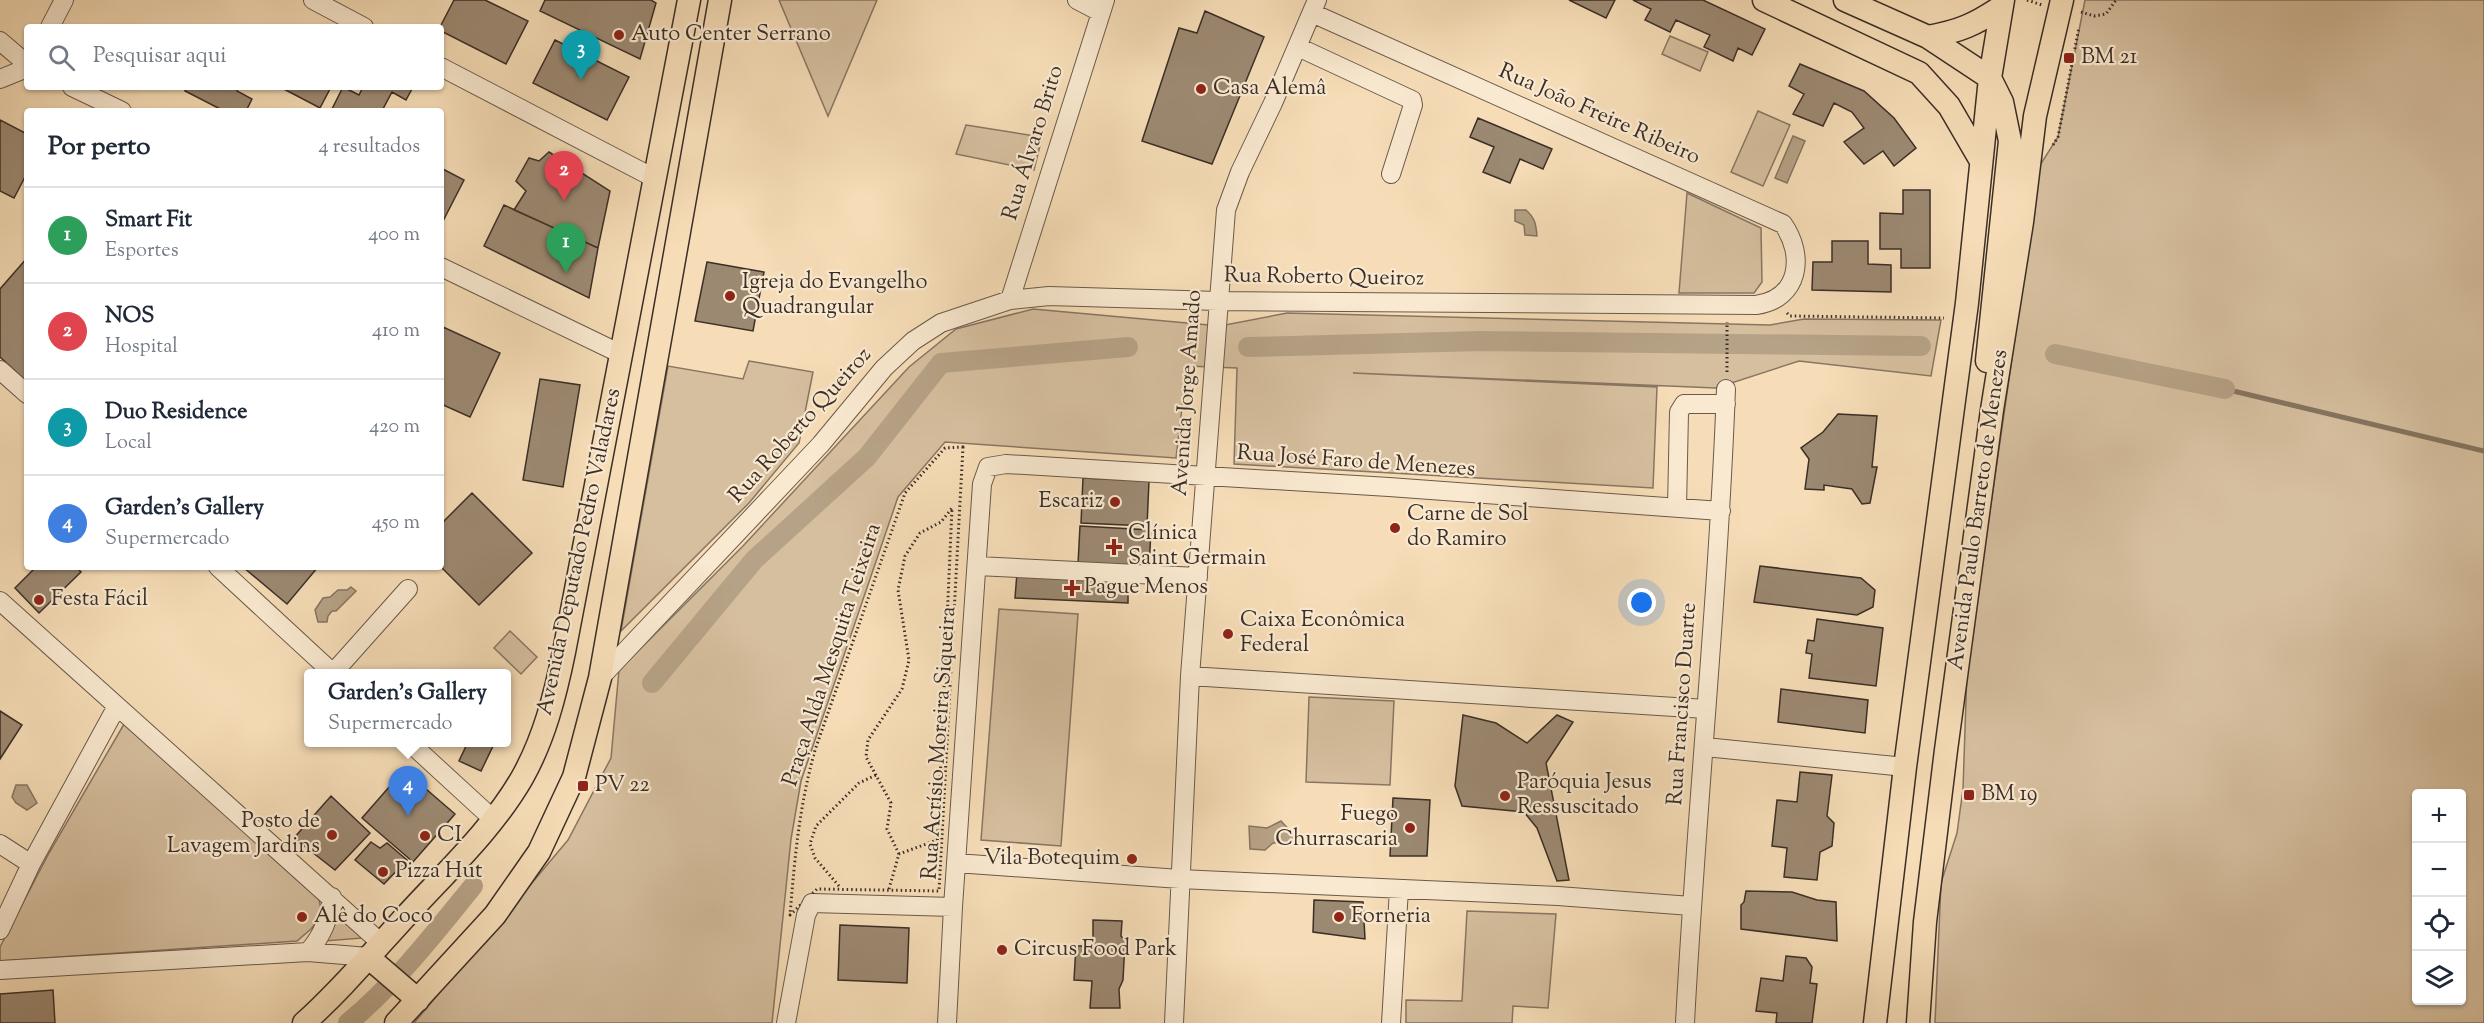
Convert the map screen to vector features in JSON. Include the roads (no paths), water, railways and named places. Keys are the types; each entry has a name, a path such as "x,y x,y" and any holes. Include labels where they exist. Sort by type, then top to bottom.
{"main road":[{"name":"Avenida Deputado Pedro Valadares","path":"304,1023 376,955 494,820 523,777 554,702 689,0"},
{"name":"Avenida Deputado Pedro Valadares","path":"396,1023 411,994 495,915 539,852 574,777 600,678 668,307 720,0"},
{"path":"1764,0 1919,73 1949,106 1981,161"},
{"path":"1845,0 1928,37 1990,78 2002,102 2010,141 2003,224 1988,335 1987,363 1992,410"},
{"path":"1928,37 1972,26 2002,4"},
{"name":"Avenida Paulo Barreto de Menezes","path":"1875,1023 1905,767 1964,318 1990,78 2002,4"},
{"name":"Avenida Paulo Barreto de Menezes","path":"1918,1023 1925,922 1992,410 2022,222 2035,116 2061,5"},
{"path":"632,294 638,303 645,307 668,307"},
{"path":"608,418 629,416 637,419 645,428"},
{"path":"376,955 411,994"}],"street":[{"path":"51,24 63,0"},
{"path":"313,0 358,24"},
{"path":"1077,0 1103,6"},
{"name":"Rua Álvaro Brito","path":"1010,300 1103,6"},
{"name":"Avenida Jorge Amado","path":"1174,1023 1190,676 1226,210 1240,172 1315,7"},
{"name":"Rua João Freire Ribeiro","path":"1315,7 1783,224 1791,234 1797,263 1789,286 1772,302"},
{"path":"0,41 24,63"},
{"path":"1298,47 1412,100 1413,105 1390,174"},
{"path":"0,79 24,67"},
{"path":"444,69 654,178"},
{"path":"78,90 116,108"},
{"path":"444,268 621,354"},
{"name":"Rua Roberto Queiroz","path":"600,678 821,444 884,368 913,341 941,323 1010,300 1049,296 1218,301 1727,305 1756,305 1772,302"},
{"path":"0,370 24,391"},
{"name":"Rua Francisco Duarte","path":"1677,508 1679,412 1681,407 1684,404 1726,397 1721,511 1691,906 1685,1023"},
{"name":"Rua José Faro de Menezes","path":"988,468 1006,464 1721,511"},
{"name":"Rua Acrísio Moreira Siqueira","path":"947,1023 982,484 988,468"},
{"path":"976,566 1198,577"},
{"path":"221,570 330,669"},
{"path":"338,669 408,590"},
{"path":"0,601 332,897 376,955"},
{"path":"1190,676 1706,709"},
{"path":"0,930 31,864 117,706"},
{"path":"414,747 494,820"},
{"path":"1704,747 1905,767"},
{"path":"0,844 31,864"},
{"path":"956,863 1180,879 1558,896 1691,906"},
{"path":"1391,1023 1399,889"},
{"path":"308,952 318,941 325,928 332,897"},
{"path":"786,1023 806,915 812,903 953,906"},
{"path":"0,970 308,952 376,955"}],"waterway":[{"path":"1248,347 1481,341 1921,346"},
{"path":"652,683 754,560 867,457 941,363 1128,347"},
{"path":"2055,354 2225,389"},
{"path":"2225,389 2484,451"},
{"path":"348,1023 398,975 473,886"}],"place":[{"name":"Auto Center Serrano","path":"619,35"},
{"name":"BM 21","path":"2069,58"},
{"name":"Duo Residence","path":"581,80"},
{"name":"Casa Alemâ","path":"1201,89"},
{"name":"NOS","path":"564,201"},
{"name":"Smart Fit","path":"566,273"},
{"name":"Igreja do Evangelho Quadrangular","path":"730,296"},
{"name":"Escariz","path":"1115,502"},
{"name":"Carne de Sol do Ramiro","path":"1395,528"},
{"name":"Clínica Saint Germain","path":"1114,547"},
{"name":"Pague Menos","path":"1072,588"},
{"name":"Festa Fácil","path":"39,600"},
{"name":"Caixa Econômica Federal","path":"1228,634"},
{"name":"PV 22","path":"583,786"},
{"name":"BM 19","path":"1969,795"},
{"name":"Paróquia Jesus Ressuscitado","path":"1505,796"},
{"name":"Garden's Gallery","path":"408,816"},
{"name":"Fuego Churrascaria","path":"1410,828"},
{"name":"Posto de Lavagem Jardins","path":"332,835"},
{"name":"CI","path":"425,836"},
{"name":"Vila Botequim","path":"1132,859"},
{"name":"Pizza Hut","path":"383,872"},
{"name":"Alê do Coco","path":"302,917"},
{"name":"Forneria","path":"1339,917"},
{"name":"Circus Food Park","path":"1002,950"}]}
